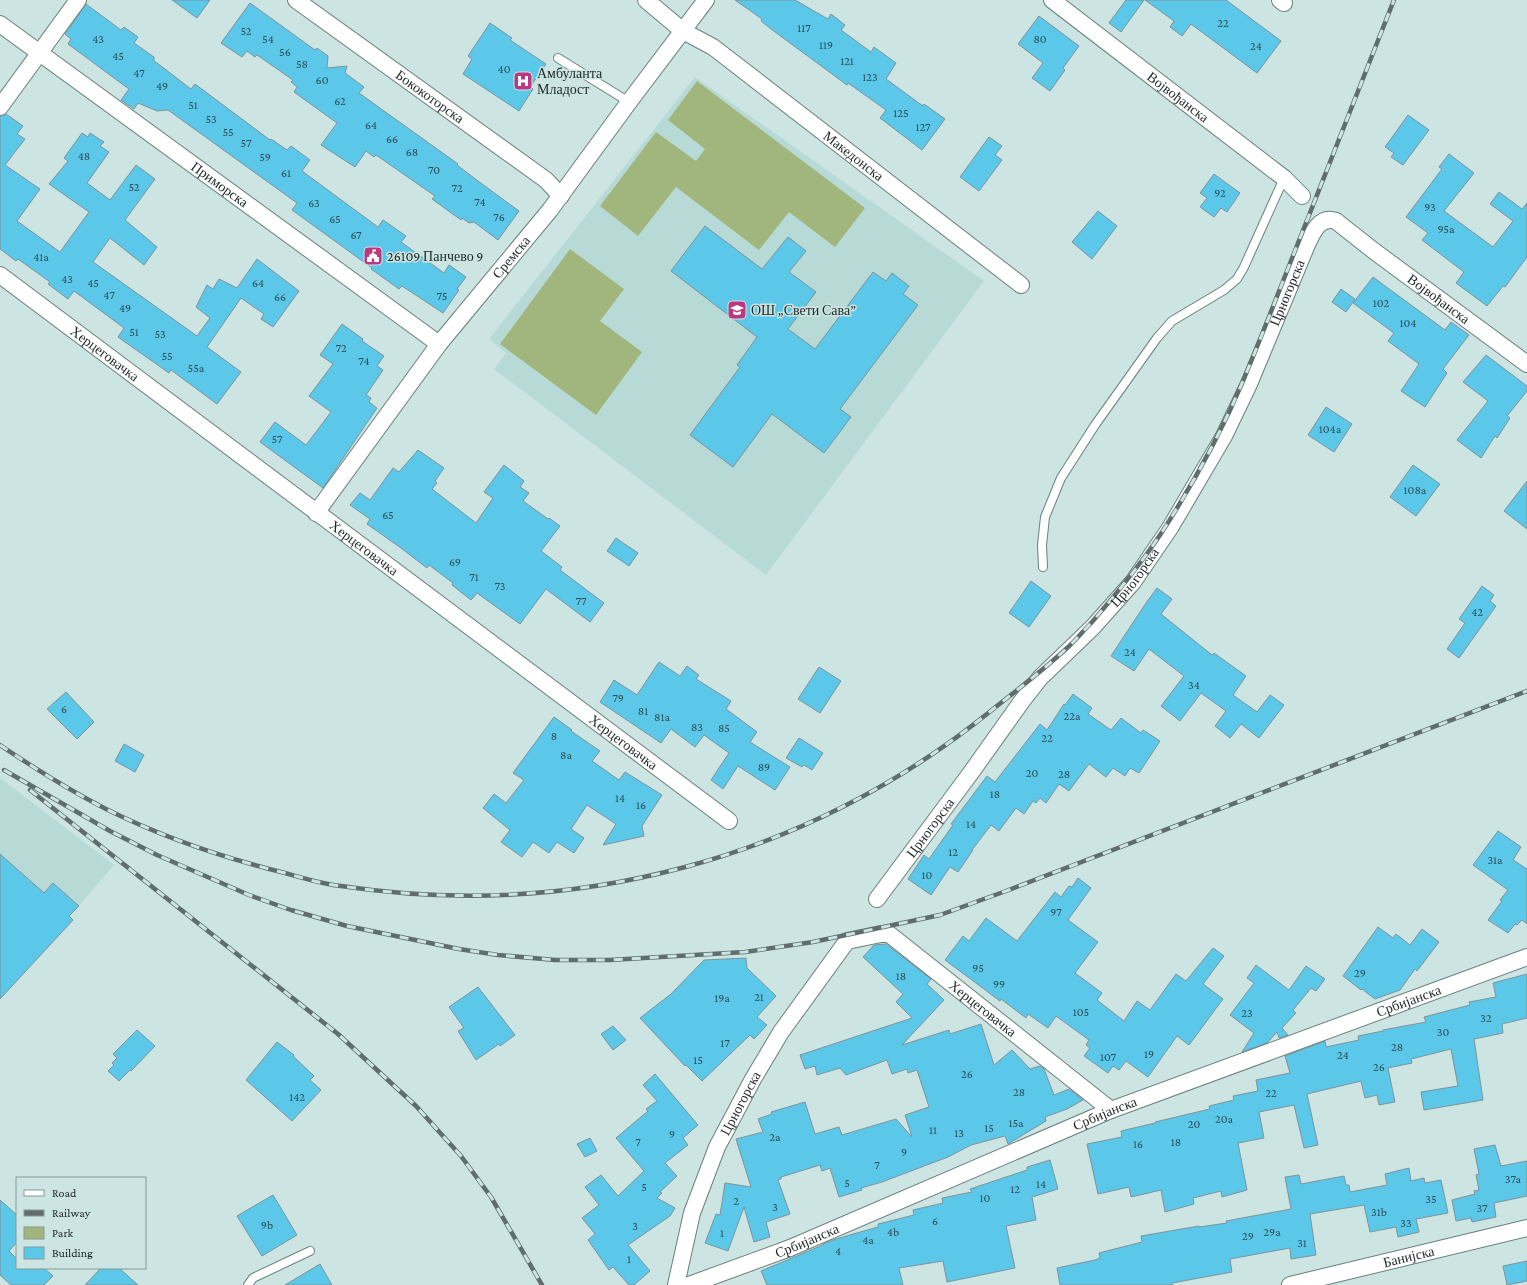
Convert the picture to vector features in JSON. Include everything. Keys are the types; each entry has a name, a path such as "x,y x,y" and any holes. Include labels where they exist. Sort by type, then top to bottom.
{"street":[{"path":"0,107 78,0"},
{"name":"Бококоторска","path":"296,0 546,180 561,196"},
{"name":"Македонска","path":"646,0 683,31 713,47 1021,285"},
{"name":"Сремска","path":"316,513 439,344 561,196 629,102 706,0"},
{"name":"Војвођанска","path":"1052,0 1284,178 1302,196"},
{"name":"Приморска","path":"0,24 439,344"},
{"name":"Војвођанска","path":"1331,219 1336,221 1374,251 1527,364"},
{"name":"Црногорска","path":"877,899 1040,678 1094,627 1133,582 1170,528 1220,442 1249,384 1313,231 1323,222 1331,219"},
{"name":"Херцеговачка","path":"0,275 729,821"},
{"name":"Херцеговачка","path":"847,941 881,934 889,934 1111,1110"},
{"name":"Црногорска","path":"676,1285 692,1213 717,1147 752,1079 781,1032 847,941"},
{"name":"Србијанска","path":"689,1285 790,1248 1111,1110 1527,957"},
{"name":"Банијска","path":"1290,1285 1527,1228"}],"lane":[{"path":"558,58 629,102"},
{"path":"1043,566 1042,545 1045,517 1061,478 1095,425 1138,364 1157,338 1172,321 1219,294 1237,279 1244,267 1284,178"},
{"path":"248,1285 253,1278 310,1252"}],"shaded area":[{"name":"ОШ „Свети Сава”","path":"695,77 984,281 766,575 494,369 506,353 489,339"},
{"path":"0,778 114,865 0,997"}],"green space":[{"path":"697,81 865,208 835,247 789,212 759,250 676,187 638,236 600,206 656,132 696,161 705,149 668,120"},
{"path":"570,249 624,289 600,321 642,352 596,415 500,344"}],"building":[{"path":"172,0 210,0 197,18"},
{"path":"735,0 795,0 828,19 831,14 845,25 841,30 871,52 874,47 896,63 886,79 923,106 924,104 945,119 922,150 880,118 886,110 848,83 847,85 771,29 761,21 762,19"},
{"path":"1126,0 1144,0 1121,32 1109,23"},
{"path":"1145,0 1226,0 1281,41 1257,73 1191,24 1182,36 1170,27 1174,21"},
{"path":"250,3 315,50 317,48 328,56 327,68 347,66 345,73 364,87 359,93 458,164 457,165 519,211 498,240 474,222 469,223 462,218 461,220 432,199 435,196 376,155 374,157 366,151 355,167 321,145 337,123 294,92 297,87 291,82 293,80 257,55 255,57 247,51 242,57 221,43"},
{"path":"86,4 121,30 124,27 138,37 134,43 154,57 154,61 191,89 195,84 270,140 271,139 287,150 291,146 310,160 302,171 378,227 383,220 406,236 401,242 444,273 449,265 466,277 443,313 402,286 399,289 371,269 372,268 292,210 297,203 168,110 157,111 138,103 134,109 121,100 129,89 68,44 71,39 65,34"},
{"path":"1039,16 1079,46 1063,68 1065,70 1050,91 1032,78 1043,63 1018,44"},
{"path":"490,23 512,38 510,40 546,64 530,87 533,89 519,111 463,74 472,59 468,56"},
{"path":"6,114 23,126 17,134 25,139 5,165 40,189 17,221 60,252 89,212 49,184 68,161 64,158 82,133 88,137 90,133 104,142 100,146 109,152 87,183 110,200 136,165 155,179 125,220 157,247 144,265 110,238 93,262 197,336 210,318 196,307 207,285 213,289 219,279 237,288 257,259 299,291 273,327 261,319 264,314 241,298 207,347 241,372 217,404 171,370 169,373 118,337 124,328 74,291 68,299 48,284 50,282 18,259 16,261 0,249 0,116"},
{"path":"1408,115 1429,130 1403,165 1391,157 1394,153 1385,147"},
{"path":"989,137 1002,146 995,155 1002,160 979,191 960,177"},
{"path":"1449,154 1474,173 1444,211 1493,247 1513,221 1490,204 1499,192 1522,209 1527,203 1527,257 1505,287 1503,286 1487,306 1456,283 1464,272 1422,240 1428,233 1406,217 1442,169 1439,167"},
{"path":"1214,174 1240,193 1227,212 1221,208 1214,217 1200,207 1207,198 1200,193"},
{"path":"1098,211 1117,226 1092,259 1072,242"},
{"path":"705,226 762,269 788,237 806,251 789,272 816,292 788,329 815,349 873,272 886,281 892,273 909,286 903,294 918,305 840,409 851,417 824,453 772,414 733,467 690,435 740,367 737,365 757,337 671,271"},
{"path":"1373,277 1445,330 1451,322 1469,335 1443,369 1447,373 1425,407 1401,391 1419,364 1388,341 1394,333 1353,303"},
{"path":"1341,289 1355,299 1346,312 1332,302"},
{"path":"342,324 363,339 362,341 384,356 377,366 383,370 366,395 371,398 369,402 377,408 323,488 260,442 275,422 306,445 331,412 309,396 333,364 320,355"},
{"path":"1486,355 1527,386 1527,391 1507,416 1510,418 1497,438 1495,436 1481,458 1457,440 1488,401 1463,382"},
{"path":"1326,407 1352,424 1334,452 1308,435"},
{"path":"418,450 444,468 435,481 437,483 432,489 476,523 493,498 484,492 504,465 524,481 520,487 529,493 523,501 560,526 541,551 562,567 560,570 604,603 590,622 546,589 520,624 477,593 471,600 452,585 453,583 429,565 427,568 367,524 370,519 350,505 360,493 370,500 393,468 399,472"},
{"path":"1413,465 1440,484 1416,516 1390,497"},
{"path":"1527,481 1527,529 1504,511"},
{"path":"616,538 638,553 629,566 607,551"},
{"path":"1031,581 1051,596 1029,627 1009,613"},
{"path":"1482,586 1494,595 1490,601 1496,606 1459,658 1447,649 1465,623 1459,619"},
{"path":"1157,588 1172,599 1161,614 1212,655 1214,653 1246,676 1233,695 1257,712 1270,695 1284,705 1259,738 1241,724 1230,738 1215,726 1226,711 1201,693 1180,721 1161,706 1184,676 1149,649 1134,671 1111,656"},
{"path":"659,662 680,676 687,666 699,675 696,679 731,701 726,709 757,732 750,742 790,767 775,790 738,766 723,789 711,780 729,753 704,735 695,747 671,729 661,743 600,702 614,680 637,695"},
{"path":"819,667 841,681 820,713 798,699"},
{"path":"66,692 94,722 77,739 47,709"},
{"path":"1073,694 1092,708 1088,714 1111,730 1121,718 1141,733 1143,730 1160,741 1139,773 1130,768 1125,776 1113,768 1106,777 1089,764 1069,791 1059,784 1046,803 1040,798 1036,803 1033,801 1024,814 1016,808 999,831 991,825 958,872 950,867 931,895 908,879 924,855 929,859 953,825 951,824 987,776 995,782 1040,724 1047,730 1064,704 1065,705"},
{"path":"554,717 600,751 592,761 619,780 625,772 662,795 642,826 644,836 603,845 616,824 587,805 571,829 584,838 574,853 557,842 549,853 533,842 522,857 501,842 510,830 483,808 494,794 506,803 524,780 513,773"},
{"path":"799,738 823,753 812,770 804,765 802,767 786,758"},
{"path":"124,744 144,755 135,772 115,761"},
{"path":"1498,831 1521,847 1513,860 1527,869 1527,924 1522,920 1517,925 1515,924 1508,933 1488,920 1508,890 1473,865"},
{"path":"0,854 44,893 53,883 79,906 69,916 73,920 0,999"},
{"path":"1078,878 1091,888 1068,920 1098,942 1075,973 1102,993 1097,1000 1124,1021 1137,1001 1150,1010 1176,974 1186,981 1213,948 1224,956 1203,984 1223,999 1189,1045 1177,1036 1148,1077 1126,1061 1119,1070 1113,1066 1108,1073 1084,1056 1090,1048 1086,1045 1089,1040 1056,1016 1048,1028 1028,1014 1026,1018 1001,999 1000,1001 945,960 963,936 969,941 986,918 1017,941 1055,892 1061,897 1069,886 1072,887"},
{"path":"1378,927 1393,938 1396,934 1410,945 1422,929 1439,942 1417,971 1415,969 1400,990 1375,999 1343,976"},
{"path":"886,944 931,979 927,984 944,1000 902,1045 949,1030 950,1034 981,1024 994,1065 1012,1050 1030,1069 1040,1066 1044,1069 1054,1095 1069,1089 1083,1100 1067,1109 1045,1117 1046,1121 1008,1144 1005,1136 971,1145 948,1157 882,1182 861,1188 862,1190 839,1197 830,1168 822,1171 820,1165 781,1177 781,1179 778,1180 790,1214 766,1222 770,1237 754,1242 744,1207 728,1251 705,1243 716,1214 720,1215 725,1183 751,1187 736,1139 763,1132 758,1119 772,1114 771,1112 805,1102 815,1134 839,1127 842,1135 896,1119 912,1137 905,1115 929,1107 917,1070 908,1073 907,1069 892,1074 887,1060 846,1075 840,1068 817,1075 815,1066 805,1069 800,1055 912,1018 896,1002 903,994 863,957 874,945"},
{"path":"746,958 747,968 776,996 757,1017 767,1025 754,1039 750,1035 702,1081 686,1065 685,1066 640,1018 671,994 704,960"},
{"path":"1256,965 1289,990 1306,966 1325,979 1316,991 1311,988 1293,1010 1296,1013 1282,1028 1288,1035 1279,1038 1277,1032 1267,1043 1242,1052 1254,1033 1230,1015 1254,983 1247,978"},
{"path":"1527,974 1527,1018 1502,1024 1503,1033 1474,1039 1483,1100 1424,1110 1421,1092 1458,1086 1451,1049 1411,1059 1412,1063 1388,1068 1395,1102 1379,1105 1377,1095 1365,1098 1361,1081 1307,1094 1318,1145 1304,1148 1294,1105 1259,1112 1264,1138 1238,1143 1247,1190 1222,1197 1221,1191 1193,1198 1194,1204 1165,1212 1161,1190 1131,1197 1129,1187 1098,1194 1087,1144 1122,1137 1121,1131 1210,1109 1209,1106 1234,1100 1233,1096 1258,1091 1256,1080 1290,1073 1285,1056 1325,1041 1326,1047 1359,1040 1358,1036 1426,1022 1424,1017 1470,1005 1469,1002 1496,997 1493,983"},
{"path":"478,987 515,1035 476,1060 458,1031 464,1028 449,1007"},
{"path":"613,1026 626,1040 613,1050 601,1034"},
{"path":"137,1030 155,1046 119,1081 108,1071 114,1065 112,1063 117,1058 113,1054"},
{"path":"277,1042 294,1055 293,1056 314,1076 310,1080 321,1090 292,1121 246,1080"},
{"path":"655,1074 698,1125 683,1138 688,1145 665,1163 677,1176 660,1192 662,1193 657,1198 675,1208 670,1216 628,1245 650,1271 634,1285 629,1285 613,1267 609,1270 588,1240 595,1234 582,1218 599,1205 585,1187 601,1175 618,1196 644,1171 616,1138 648,1111 646,1109 657,1101 643,1085"},
{"path":"590,1138 597,1151 585,1157 577,1144"},
{"path":"1495,1145 1501,1166 1527,1161 1527,1196 1494,1203 1496,1217 1472,1222 1471,1218 1456,1221 1452,1200 1475,1194 1474,1191 1479,1190 1476,1175 1479,1174 1474,1149"},
{"path":"1050,1160 1058,1189 1032,1197 1036,1220 1006,1226 1015,1268 947,1282 943,1261 899,1268 903,1285 767,1285 761,1271 836,1239 878,1227 878,1224 914,1215 913,1210 943,1203 942,1198 972,1192 970,1189 1027,1170 1027,1167"},
{"path":"1409,1168 1411,1181 1424,1178 1425,1183 1441,1180 1448,1213 1416,1219 1419,1232 1398,1237 1396,1227 1370,1232 1364,1205 1310,1214 1316,1255 1291,1259 1290,1248 1230,1259 1232,1272 1172,1283 1173,1285 1060,1285 1057,1268 1095,1260 1100,1258 1099,1253 1142,1242 1141,1236 1199,1226 1227,1223 1226,1221 1291,1209 1285,1177 1299,1175 1301,1184 1344,1176 1346,1185 1349,1185 1350,1192 1387,1185 1385,1174"},
{"path":"273,1195 297,1235 262,1256 237,1216"},
{"path":"0,1200 16,1214 16,1243 9,1251 16,1258 16,1269 45,1269 53,1276 44,1285 11,1285 0,1275"},
{"path":"1527,1261 1527,1281 1507,1285 1503,1266"},
{"path":"320,1264 332,1285 285,1285"},
{"path":"100,1269 120,1269 138,1285 85,1285"}],"railway":[{"path":"0,745 52,778 106,809 149,829 216,854 327,884 429,895 516,894 601,885 685,867 767,840 846,805 921,762 992,710 1048,665 1092,622 1154,544 1195,477 1216,439 1243,381 1394,0"},
{"path":"4,770 110,831 157,855 249,895 291,910 347,926 459,949 498,955 555,960 610,960 745,952 813,942 940,915 1527,691"},
{"path":"30,790 338,1034 416,1106 461,1156 491,1197 542,1285"}],"place":[{"name":"Амбуланта Младост","path":"523,81"},
{"name":"26109 Панчево 9","path":"373,256"},
{"name":"ОШ „Свети Сава”","path":"737,310"}]}
